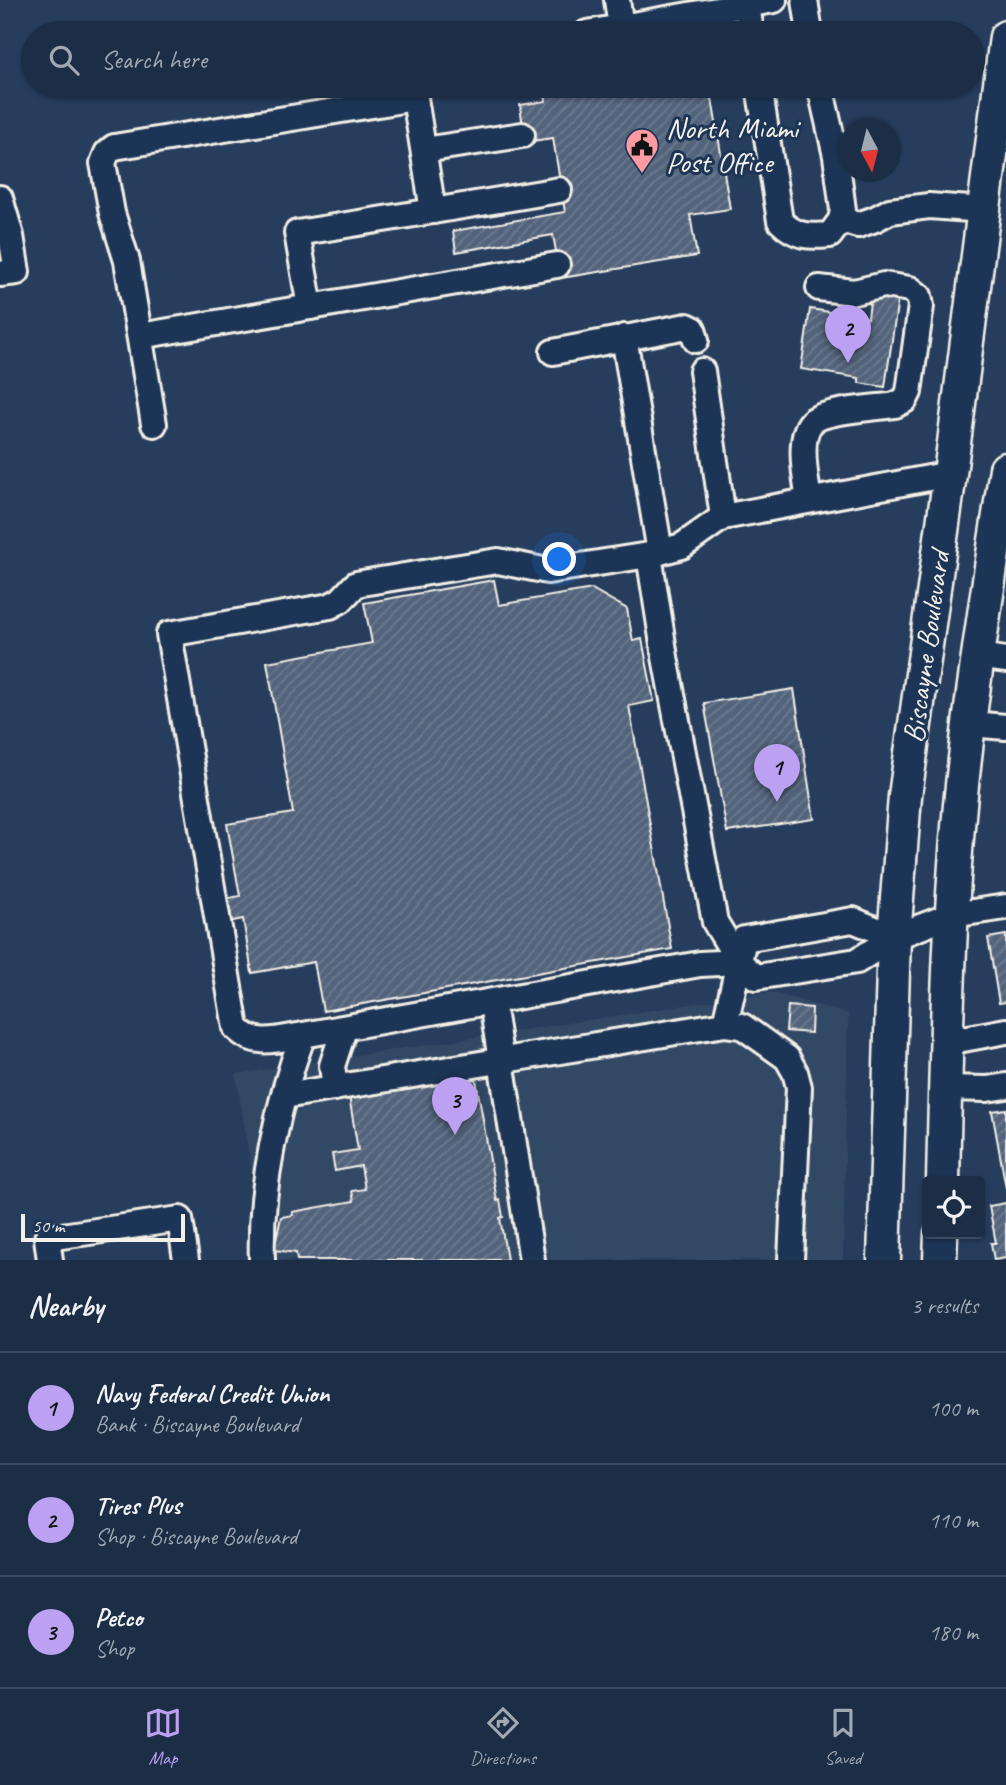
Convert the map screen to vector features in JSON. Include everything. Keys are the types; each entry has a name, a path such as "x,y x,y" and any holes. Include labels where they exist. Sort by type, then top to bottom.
{"main road":[{"name":"Biscayne Boulevard","path":"884,1260 894,937 905,796 950,474 1006,37"},
{"name":"Biscayne Boulevard","path":"943,1176 952,915 960,806 970,724 992,658 1006,469"},
{"path":"886,1212 896,1260"},
{"path":"940,1260 941,1239"}],"street":[{"path":"617,0 620,21"},
{"path":"654,21 774,0"},
{"path":"805,0 808,21"},
{"path":"747,4 749,21"},
{"path":"154,424 127,261 112,213 103,163 107,153 114,147 383,98"},
{"path":"417,98 433,211"},
{"path":"762,98 780,220 798,234 809,237 830,235 841,220 843,210 836,156 823,98"},
{"path":"424,150 522,135"},
{"path":"310,307 297,233 559,191"},
{"path":"0,198 11,236 9,273"},
{"path":"841,220 858,225 890,211 929,206 984,210"},
{"path":"140,335 557,265"},
{"path":"809,500 803,454 811,422 824,415 895,405 905,400 909,392 921,306 919,296 910,289 884,285 854,292 819,288"},
{"path":"554,352 687,326 694,329 696,340"},
{"path":"624,337 655,553 663,645 715,922 739,962 756,976 857,961 894,937 952,915 1006,907"},
{"path":"702,371 723,517"},
{"path":"739,962 700,964 268,1041 245,1037 236,1028 169,634 330,606 341,600 356,584 498,561 548,571 655,553 682,546 723,517 950,474"},
{"path":"970,724 1006,727"},
{"path":"725,1024 744,939 853,920 894,937"},
{"path":"492,1003 532,1260"},
{"path":"285,1096 725,1024 742,1026 787,1058 799,1087 791,1260"},
{"path":"335,1088 332,1066 344,1028"},
{"path":"947,1042 1006,1031"},
{"path":"262,1260 263,1213 275,1136 292,1063 303,1035"},
{"path":"946,1088 988,1089 1006,1086"},
{"path":"50,1260 47,1238 180,1219 186,1260"}],"shaded area":[{"path":"770,992 848,1014 843,1260 266,1260 236,1074"}],"building":[{"name":"North Miami Post Office","path":"546,98 712,98 730,209 690,215 697,256 561,278 553,235 456,252 453,231 565,212 553,138 525,142 520,105 546,101"},
{"path":"871,295 898,299 885,387 859,383 859,378 801,369 810,309 868,318"},
{"path":"494,580 499,605 592,589 627,609 633,641 642,639 654,701 629,706 672,949 323,1011 314,962 252,973 243,919 228,922 224,899 240,896 227,824 293,813 267,662 372,643 364,603"},
{"path":"794,689 814,819 727,832 704,703"},
{"path":"1006,935 1006,1002 999,1003 988,938"},
{"path":"788,1006 812,1008 811,1033 786,1031"},
{"path":"475,1074 497,1201 500,1200 503,1217 500,1218 507,1260 297,1260 296,1253 274,1250 281,1217 293,1215 292,1212 354,1201 352,1191 365,1189 361,1166 335,1171 332,1154 358,1150 349,1096"},
{"path":"1006,1109 1006,1188 992,1111"},
{"path":"1006,1203 1006,1258 994,1260 991,1243 996,1243 989,1206"}],"place":[{"name":"North Miami Post Office","path":"642,175"},
{"name":"Tires Plus","path":"848,363"},
{"name":"Navy Federal Credit Union","path":"777,802"},
{"name":"Petco","path":"455,1135"}]}
